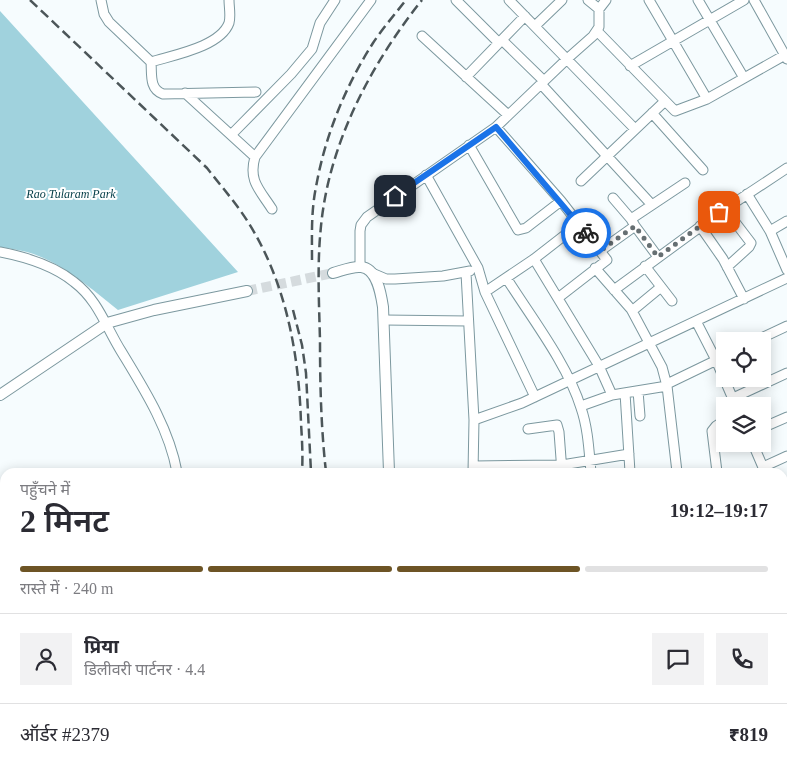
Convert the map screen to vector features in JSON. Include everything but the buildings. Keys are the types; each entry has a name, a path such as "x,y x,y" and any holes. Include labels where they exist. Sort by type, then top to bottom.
{"street":[{"path":"100,0 105,17 151,62 152,86 155,90 163,94 256,92"},
{"path":"151,62 213,42 228,26 230,19 229,0"},
{"path":"230,135 291,74 312,49 320,23 335,0"},
{"path":"272,210 252,177 251,168 255,157 371,0"},
{"path":"456,0 542,82 652,205"},
{"path":"509,0 636,129"},
{"path":"535,26 562,0"},
{"path":"588,0 599,9"},
{"path":"360,266 360,231 363,222 379,207 496,127 597,32 599,27 599,9 606,0"},
{"path":"649,0 707,98"},
{"path":"698,0 744,78"},
{"path":"630,66 744,0"},
{"path":"597,32 664,102 675,111 707,98 786,57 754,0"},
{"path":"466,77 525,16"},
{"path":"422,36 508,115"},
{"path":"186,93 255,157"},
{"path":"581,181 664,102"},
{"path":"652,113 704,170"},
{"path":"496,127 561,202 607,260 558,298"},
{"path":"469,145 518,230 526,228 561,202"},
{"path":"614,290 700,226 787,168"},
{"path":"426,175 478,268 484,292 535,397"},
{"path":"600,251 652,205 684,183"},
{"path":"746,194 770,231 787,270"},
{"path":"613,198 658,257"},
{"path":"725,209 751,243 727,267"},
{"path":"770,231 787,221"},
{"path":"484,292 507,279 579,224"},
{"path":"700,226 727,267 744,298"},
{"path":"0,252 29,259 53,269 74,281 92,299 151,402 174,457 176,468"},
{"path":"534,259 599,366 612,395"},
{"path":"333,273 360,266 386,279 396,279 466,273 478,268"},
{"path":"645,266 672,301"},
{"path":"595,268 632,311 662,367 667,385 677,468"},
{"path":"372,273 382,295 389,468"},
{"path":"466,273 474,420 474,468"},
{"path":"474,420 535,397 787,278"},
{"path":"507,279 570,381 581,406 591,468"},
{"path":"632,311 661,287"},
{"path":"0,394 107,323 154,310 248,291"},
{"path":"384,320 468,322"},
{"path":"581,406 612,395 667,385 716,360 696,321"},
{"path":"771,334 787,326"},
{"path":"744,397 787,373"},
{"path":"638,391 640,416"},
{"path":"624,393 630,468"},
{"path":"771,424 787,417"},
{"path":"528,429 557,425 562,468"},
{"path":"716,426 712,431 717,468"},
{"path":"756,452 763,468"},
{"path":"566,468 590,461 629,454"},
{"path":"767,468 787,456"}],"green space":[{"name":"Rao Tularam Park","path":"0,11 238,272 118,310 75,276 52,262 27,252 0,247"}],"tunnel":[{"path":"247,291 333,273"}],"railway":[{"path":"30,0 207,168 248,222 272,269 288,319 300,397 302,468"},
{"path":"312,260 314,196 325,149 337,112 363,60 377,37 406,0"},
{"path":"326,468 321,406 319,283 321,226 326,195 333,165 355,106 386,51 422,0"},
{"path":"293,310 302,345 306,373 311,468"}],"way so far":[{"path":"586,233 600,251 635,226 658,257 719,212"}],"route":[{"path":"395,196 496,127 586,233"}]}
